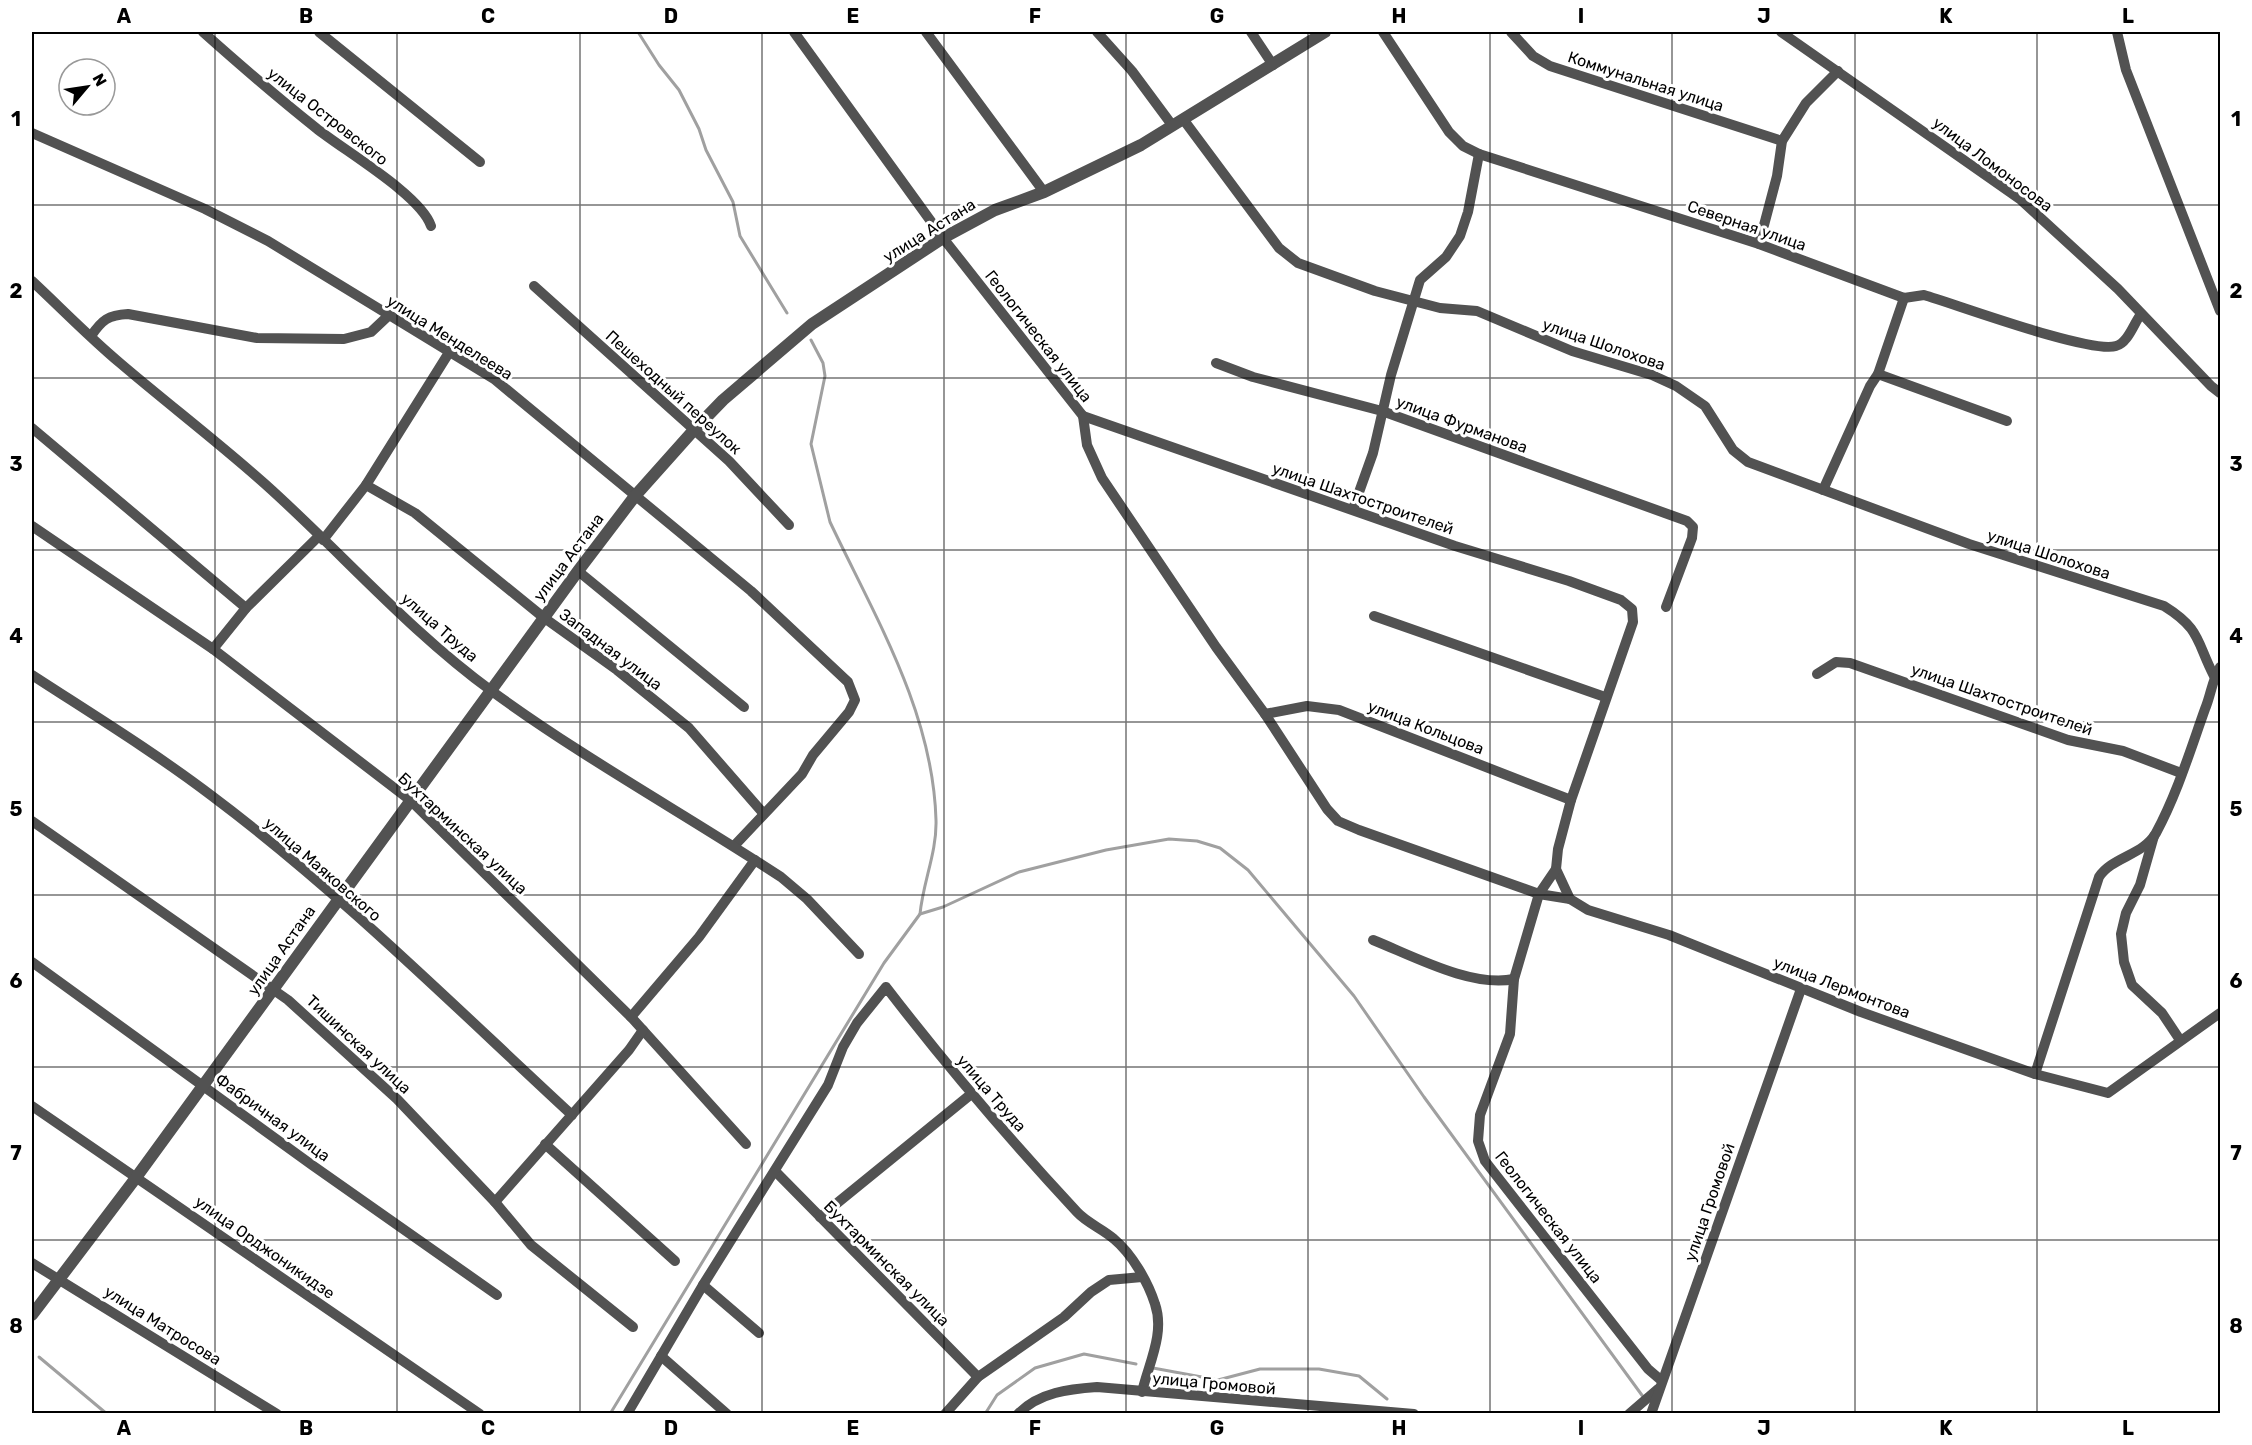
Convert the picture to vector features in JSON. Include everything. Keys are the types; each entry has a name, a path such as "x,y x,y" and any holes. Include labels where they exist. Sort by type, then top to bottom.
{"street":[{"name":"улица Островского","path":"203,32 316,128 407,195 427,215 430,226"},
{"path":"319,32 480,162"},
{"name":"Геологическая улица","path":"794,32 943,238 1083,416 1087,445 1102,478 1223,657 1265,714 1327,809 1338,821"},
{"path":"926,32 1044,192"},
{"name":"улица Шолохова","path":"1097,32 1178,122 1291,258 1375,291 1440,308 1477,310 1572,351 1652,375 1676,386 1705,406 1740,457 1969,544 2164,606 2185,619 2196,632 2217,671"},
{"path":"1251,32 1273,65"},
{"name":"улица Астана","path":"32,1315 204,1085 410,800 492,691 543,617 635,496 723,400 804,330 943,238 994,210 1087,173 1178,122 1325,32"},
{"name":"Северная улица","path":"1383,32 1449,132 1463,147 1479,154 1759,244 1904,298 1924,295 2076,343 2108,348 2121,344 2141,314"},
{"name":"Коммунальная улица","path":"1511,32 1533,56 1550,66 1782,141"},
{"name":"улица Ломоносова","path":"1781,32 2021,200 2118,289 2220,393"},
{"path":"2117,32 2126,70 2220,311"},
{"path":"1759,244 1777,176 1782,141 1806,103 1838,71"},
{"name":"улица Менделеева","path":"32,133 205,209 268,241 494,379 751,591 848,682 855,700 849,712 813,755 802,774 763,813"},
{"path":"1353,509 1373,453 1394,364 1420,280 1446,257 1460,236 1468,212 1479,154"},
{"name":"улица Труда","path":"32,281 133,374 204,430 435,645 492,691 584,756 755,860 807,899 859,954"},
{"name":"Пешеходный переулок","path":"534,286 729,461 789,525"},
{"path":"1823,490 1878,374 1904,298"},
{"path":"91,336 103,320 111,315 128,314 257,338 344,339 371,332 388,316"},
{"path":"213,649 246,608 321,538 366,485 450,351"},
{"name":"улица Фурманова","path":"1216,363 1252,377 1382,411 1667,513 1693,527 1692,538 1666,608"},
{"path":"1878,374 2007,422"},
{"name":"улица Шахтостроителей","path":"1083,416 1455,546 1569,581 1621,600 1632,609 1633,622 1605,697"},
{"path":"32,428 246,608"},
{"name":"Западная улица","path":"366,485 415,513 543,617 617,670 689,728 763,813"},
{"name":"Бухтарминская улица","path":"32,526 213,649 410,800 631,1017 746,1144"},
{"path":"578,571 744,707"},
{"path":"1374,616 1605,697 1571,800 1558,849 1556,870 1570,899"},
{"name":"улица Шахтостроителей","path":"1817,674 1836,662 1850,663 2068,740 2123,751 2181,773"},
{"path":"2217,671 2171,803 2154,836 2140,885 2126,913 2121,934 2124,962 2132,985 2162,1013 2180,1040 2220,1013"},
{"name":"улица Маяковского","path":"32,675 159,757 214,797 338,899 572,1115"},
{"name":"улица Кольцова","path":"1265,714 1307,706 1339,710 1571,800"},
{"path":"734,846 763,813"},
{"name":"Тишинская улица","path":"32,821 274,989 397,1099 495,1202 531,1245 633,1327"},
{"name":"улица Лермонтова","path":"1338,821 1539,894 1570,899 1588,910 1669,935 1801,989 2035,1074 2108,1093 2180,1040"},
{"path":"2035,1074 2099,878 2104,870 2146,845 2154,836"},
{"path":"631,1017 699,937 755,860"},
{"name":"Геологическая улица","path":"1556,870 1539,894 1514,979 1510,1034 1480,1115 1478,1141 1485,1161 1661,1385"},
{"path":"1373,940 1460,974 1490,981 1514,979"},
{"name":"Фабричная улица","path":"32,962 204,1085 312,1166 497,1295"},
{"name":"улица Труда","path":"775,1171 828,1085 843,1047 857,1023 886,987 970,1095 1080,1215 1116,1240 1142,1277 1155,1304 1159,1323 1158,1337 1142,1392"},
{"name":"улица Громовой","path":"1651,1413 1801,989"},
{"path":"495,1202 630,1050 643,1030"},
{"path":"820,1217 970,1095"},
{"name":"улица Орджоникидзе","path":"32,1106 135,1179 171,1199 480,1413"},
{"path":"545,1144 675,1261"},
{"path":"627,1413 703,1285 775,1171"},
{"name":"Бухтарминская улица","path":"775,1171 978,1377"},
{"name":"улица Матросова","path":"32,1263 277,1413"},
{"path":"945,1413 978,1377 1064,1317 1091,1292 1109,1280 1142,1277"},
{"path":"703,1285 759,1333"},
{"path":"661,1356 727,1413"},
{"path":"1629,1413 1661,1385"},
{"name":"улица Громовой","path":"1018,1413 1041,1398 1065,1389 1097,1387 1414,1413"}],"waterway":[{"path":"638,32 659,65 679,90 733,202 740,236 787,313"},
{"path":"811,340 823,363 825,376 811,444 830,522 899,666 913,703 932,780 936,832 920,914"},
{"path":"610,1414 884,963 920,914 943,907 1019,872 1106,850 1169,839 1197,841 1220,848 1248,870 1354,996 1424,1097 1644,1398"},
{"path":"985,1414 997,1395 1035,1368 1084,1354 1136,1364"},
{"path":"39,1357 107,1414"},
{"path":"1153,1368 1218,1380 1260,1369 1319,1369 1359,1376 1387,1399"}]}
